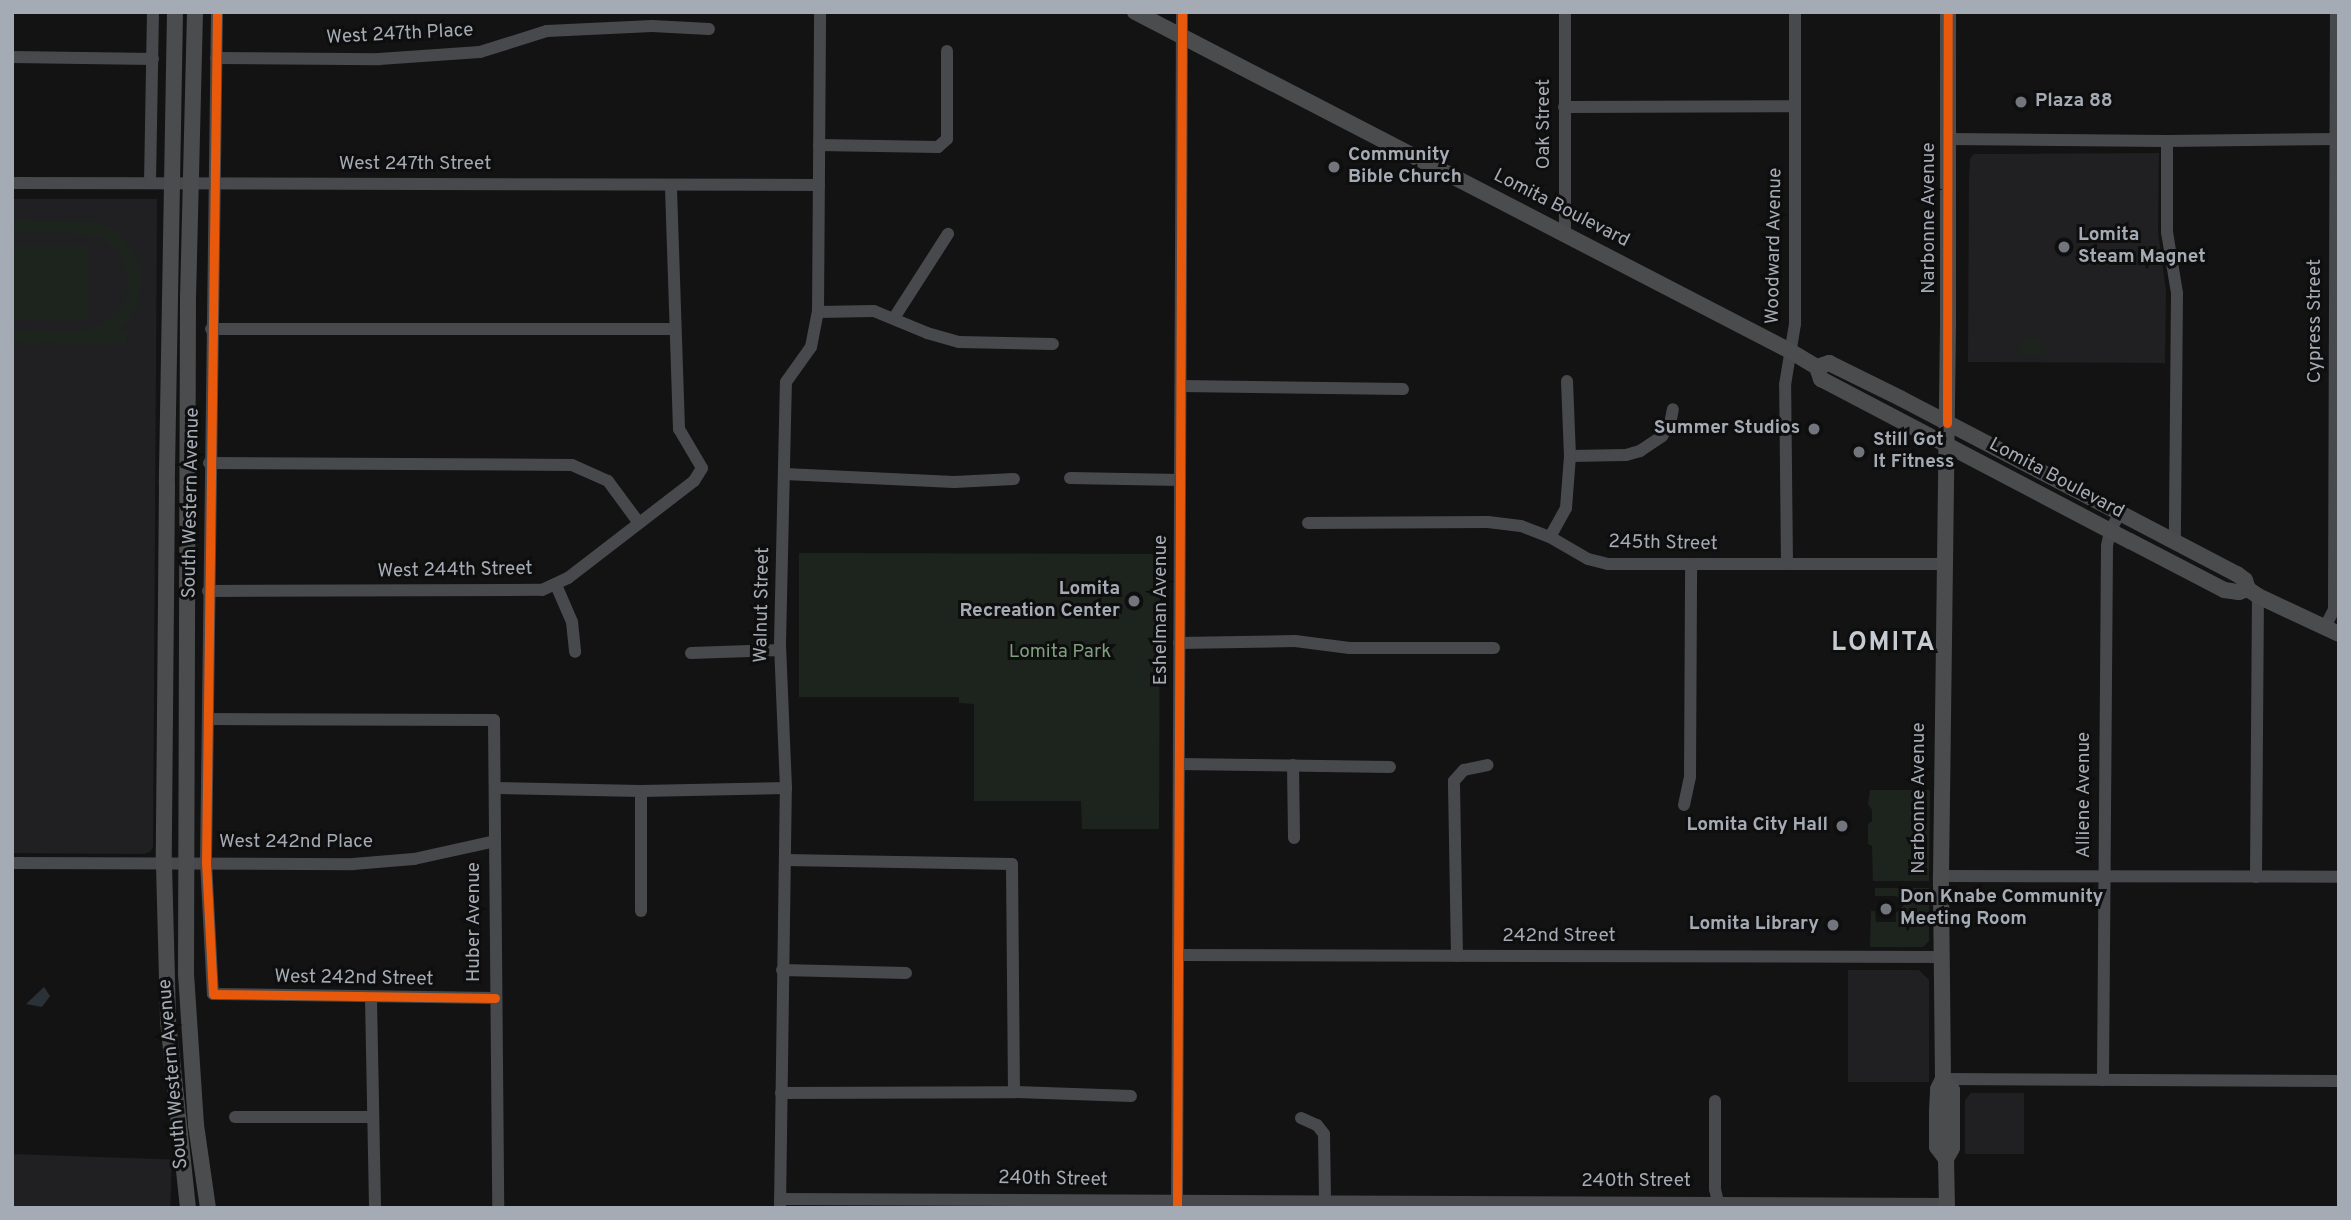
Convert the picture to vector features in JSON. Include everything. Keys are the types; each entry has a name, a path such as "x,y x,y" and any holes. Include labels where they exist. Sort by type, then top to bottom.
{"main road":[{"name":"South Western Avenue","path":"175,12 164,864 168,1021 188,1208"},
{"name":"South Western Avenue","path":"195,12 185,864 191,1064 208,1208"},
{"name":"Lomita Boulevard","path":"1135,12 1790,351 1817,367 1821,379 2224,590 2253,593 2332,631"},
{"name":"Narbonne Avenue","path":"1947,1206 1946,1159 1952,1148 1952,1090 1943,1079 1941,876 1943,564 1947,445 1948,12"},
{"name":"Lomita Boulevard","path":"1817,367 1829,363 1947,423 2242,578 2253,593"}],"street":[{"path":"150,183 153,12"},
{"name":"South Western Avenue","path":"213,994 206,862 209,463 217,12"},
{"name":"Walnut Street","path":"780,1203 786,788 780,650 786,382 811,347 818,312 820,12"},
{"name":"Eshelman Avenue","path":"1177,1204 1182,12"},
{"name":"Oak Street","path":"1564,12 1565,235"},
{"name":"Woodward Avenue","path":"1787,564 1785,385 1795,324 1795,12"},
{"name":"Cypress Street","path":"2332,631 2337,465 2336,12"},
{"name":"West 247th Place","path":"216,58 379,59 480,52 547,31 652,26 709,29"},
{"path":"819,145 938,147 947,139 947,51"},
{"path":"12,57 153,59"},
{"path":"1564,107 1795,106"},
{"path":"1948,139 2337,139"},
{"path":"2167,141 2167,232 2177,293 2175,542"},
{"name":"West 247th Street","path":"12,183 671,187 819,185"},
{"path":"211,329 676,329 671,187"},
{"path":"894,318 948,234"},
{"path":"818,312 874,311 927,334 959,342 1053,344"},
{"name":"West 244th Street","path":"208,591 526,592 556,585 694,481 702,468 679,429 676,329"},
{"path":"1550,537 1566,508 1570,456 1567,381"},
{"path":"1181,386 1403,389"},
{"path":"1570,456 1626,455 1640,451 1662,436 1670,424 1673,409"},
{"path":"209,463 572,465 608,481 639,523"},
{"path":"785,474 954,482 1014,479"},
{"path":"1070,478 1180,480"},
{"name":"Alliene Avenue","path":"2103,1080 2107,547 2110,531 2120,513"},
{"name":"245th Street","path":"1308,523 1488,522 1521,526 1550,537 1588,559 1608,564 1943,564"},
{"path":"1684,805 1690,777 1691,564"},
{"path":"556,585 572,622 575,652"},
{"path":"2253,593 2256,877"},
{"path":"1180,643 1295,641 1350,648 1494,648"},
{"path":"691,653 780,650"},
{"name":"Huber Avenue","path":"208,719 494,720 498,1208"},
{"path":"1179,764 1390,767"},
{"path":"1293,765 1294,838"},
{"path":"1457,956 1454,781 1464,770 1487,765"},
{"path":"495,788 640,791 786,788"},
{"path":"640,791 640,911"},
{"name":"West 242nd Place","path":"12,863 378,862 414,859 495,841"},
{"path":"785,860 1012,864 1014,1091"},
{"path":"1941,876 2104,874 2339,877"},
{"name":"242nd Street","path":"1178,955 1941,957"},
{"path":"782,970 906,973"},
{"name":"West 242nd Street","path":"213,994 495,998"},
{"path":"371,998 371,1117 375,1208"},
{"path":"1943,1079 2339,1081"},
{"path":"781,1093 1014,1091 1131,1096"},
{"path":"1715,1101 1715,1189 1719,1204"},
{"path":"235,1117 371,1117"},
{"path":"1301,1118 1317,1125 1324,1134 1325,1200"},
{"name":"240th Street","path":"780,1203 1177,1204 1325,1200 1345,1204 1947,1206"}],"shaded area":[{"name":"Lomita Steam Magnet","path":"2159,153 2158,232 2166,291 2165,363 1968,362 1969,178 1970,159 1974,154"},
{"path":"12,199 157,199 153,847 150,852 143,854 12,853"},
{"path":"1848,970 1919,970 1929,980 1929,1082 1848,1082"},
{"path":"44,987 50,996 42,1007 26,1004"},
{"path":"1971,1093 2024,1093 2024,1154 1965,1154 1965,1100"},
{"path":"12,1154 172,1160 170,1208 12,1208"}],"green space":[{"path":"12,220 90,221 109,227 124,239 139,263 142,282 135,311 119,330 127,331 126,344 12,343 12,330 80,331 102,325 123,305 129,282 120,254 103,239 81,234 12,233"},
{"path":"12,245 88,245 88,319 12,319"},
{"path":"2022,339 2042,340 2041,356 2021,355"},
{"name":"Lomita Park","path":"799,553 1160,554 1159,829 1082,829 1081,801 974,801 974,704 959,703 959,697 799,697"},
{"path":"1870,790 1930,790 1929,881 1873,881 1872,846 1868,844 1868,824 1872,821 1872,810 1868,804"},
{"path":"1875,888 1929,888 1929,941 1923,947 1870,947 1871,911 1875,911 1876,922 1896,922 1896,913 1905,904 1896,896 1875,896"}],"cycle path":[{"path":"217,12 206,862 213,994 495,998"},
{"path":"1177,1208 1182,12"},
{"path":"1947,423 1948,12"}],"place":[{"name":"Plaza 88","path":"2021,102"},
{"name":"Community Bible Church","path":"1334,167"},
{"name":"Lomita Steam Magnet","path":"2064,247"},
{"name":"Summer Studios","path":"1814,429"},
{"name":"Still Got It Fitness","path":"1859,452"},
{"name":"Lomita Recreation Center","path":"1134,601"},
{"name":"Lomita City Hall","path":"1842,826"},
{"name":"Don Knabe Community Meeting Room","path":"1886,909"},
{"name":"Lomita Library","path":"1833,925"}],"district":[{"name":"LOMITA","path":"1884,644"}]}
